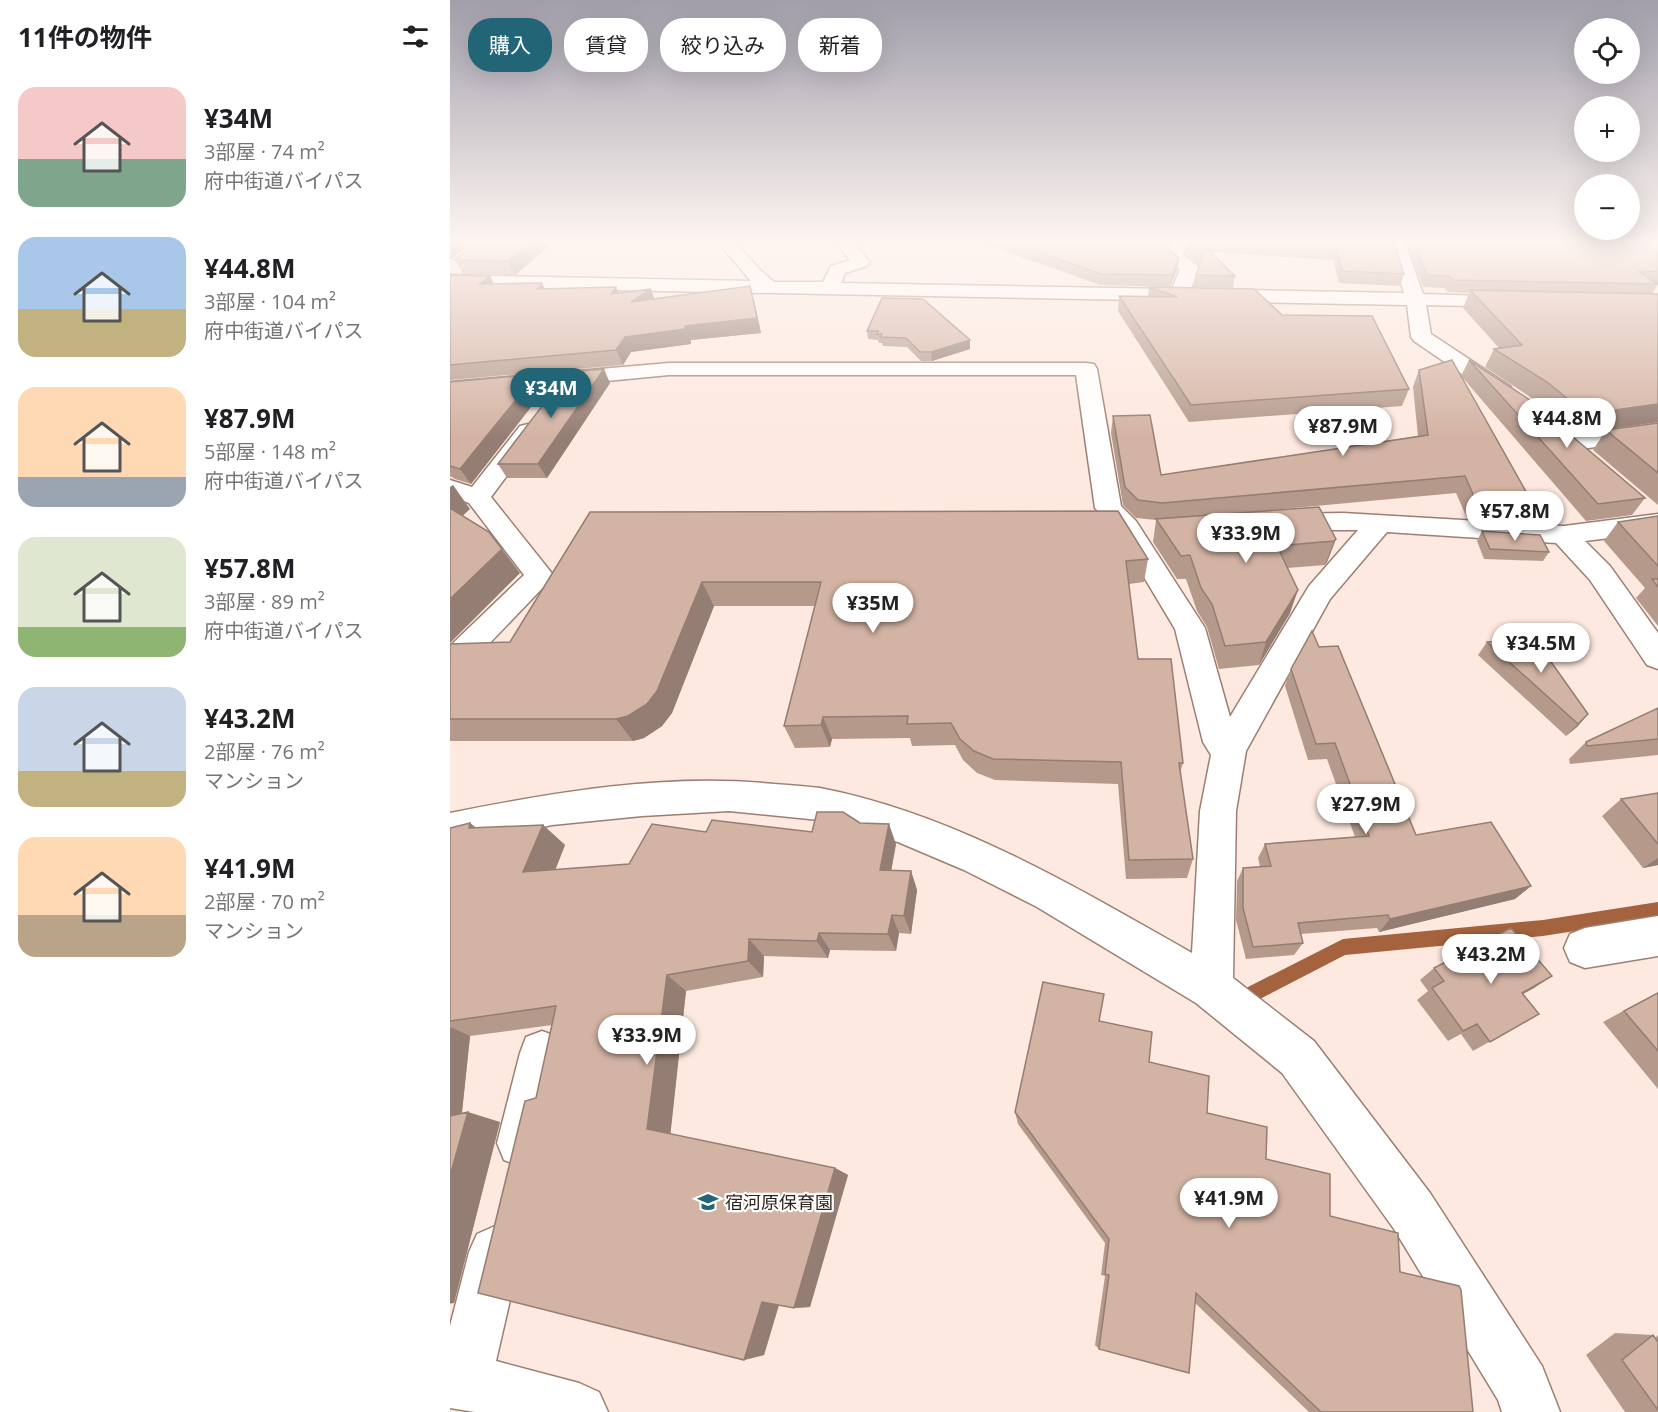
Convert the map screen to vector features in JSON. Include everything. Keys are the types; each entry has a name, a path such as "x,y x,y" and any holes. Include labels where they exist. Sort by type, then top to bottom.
{"street":[{"path":"1417,306 1421,337 1518,402"},
{"path":"492,386 503,361"},
{"path":"450,389 669,369 1086,369 1108,508 1127,527 1190,628 1220,742 1229,750"},
{"path":"478,497 567,379"},
{"path":"1586,459 1560,436 1658,431"},
{"path":"450,488 478,497 540,576 450,664"},
{"path":"1255,524 1311,520 1564,535 1652,516"},
{"path":"1211,988 1218,812 1229,750 1319,593 1380,523"},
{"path":"1127,527 1160,532"},
{"path":"1564,535 1600,573 1658,657"},
{"path":"450,830 552,809 642,800 729,795 819,804 903,827 978,858 1051,894 1211,988 1298,1057 1412,1211 1522,1386 1531,1412"},
{"path":"1585,948 1658,936"},
{"path":"542,1053 507,1200 457,1381 579,1412"}],"building":[{"path":"450,306 754,306 757,318 685,326 685,329 625,337 616,350 450,365"},
{"path":"878,306 931,306 970,340 931,352 920,352 906,338 881,337 882,334 877,334 878,331 867,331"},
{"path":"1126,306 1272,306 1282,315 1372,316 1409,389 1191,405"},
{"path":"1485,306 1658,306 1658,404 1586,414 1547,382 1494,349 1522,345"},
{"path":"1452,360 1533,504 1476,501 1465,476 1162,503 1138,500 1125,487 1113,416 1150,415 1161,475 1428,435 1419,370"},
{"path":"1469,360 1527,398 1645,498 1598,504"},
{"path":"604,369 538,464 498,464 568,372"},
{"path":"537,374 460,469 450,466 450,382"},
{"path":"1658,423 1658,473 1606,430"},
{"path":"1319,507 1336,539 1277,546 1298,590 1266,642 1225,646 1212,604 1201,588 1190,555 1181,556 1156,519"},
{"path":"450,508 489,532 502,549 450,599"},
{"path":"1118,511 1148,559 1126,561 1138,659 1171,659 1183,763 1179,763 1193,859 1129,860 1121,762 993,759 974,751 960,739 951,723 907,724 908,716 823,717 821,725 784,726 821,582 702,582 657,691 647,704 628,716 616,719 450,719 450,644 510,642 590,512"},
{"path":"1658,516 1658,566 1618,522"},
{"path":"1482,531 1540,535 1549,552 1490,549"},
{"path":"1652,579 1658,579 1658,587"},
{"path":"1312,631 1319,647 1338,646 1416,835 1491,822 1531,886 1390,919 1388,915 1298,923 1303,943 1253,947 1243,908 1243,868 1271,866 1265,844 1369,836 1335,743 1316,744 1291,669"},
{"path":"1534,638 1588,714 1578,724 1487,642"},
{"path":"1658,708 1658,739 1587,746 1586,742"},
{"path":"1658,793 1658,844 1621,799"},
{"path":"817,812 843,812 860,823 889,824 880,870 911,871 904,916 892,915 888,934 819,933 817,941 749,939 748,961 667,975 647,1129 835,1168 794,1308 762,1302 744,1360 478,1293 525,1101 536,1098 556,1006 450,1021 450,828 470,823 469,828 543,825 523,872 629,864 652,824 706,832 712,820 812,832"},
{"path":"1511,928 1552,976 1522,993 1539,1014 1490,1042 1477,1024 1463,1031 1432,988 1444,981 1434,968"},
{"path":"1043,982 1104,994 1099,1021 1152,1032 1149,1062 1209,1076 1207,1113 1267,1127 1266,1159 1330,1174 1330,1216 1398,1233 1400,1272 1459,1286 1473,1412 1321,1412 1196,1293 1189,1373 1099,1349 1109,1275 1105,1274 1109,1239 1015,1112"},
{"path":"1658,993 1658,1051 1624,1011"},
{"path":"468,1112 450,1176 450,1116"},
{"path":"1653,1335 1658,1342 1658,1410 1622,1360"}],"waterway":[{"path":"1254,993 1343,947 1543,928 1658,910"}],"place":[{"name":"宿河原保育園","path":"708,1202"}]}
